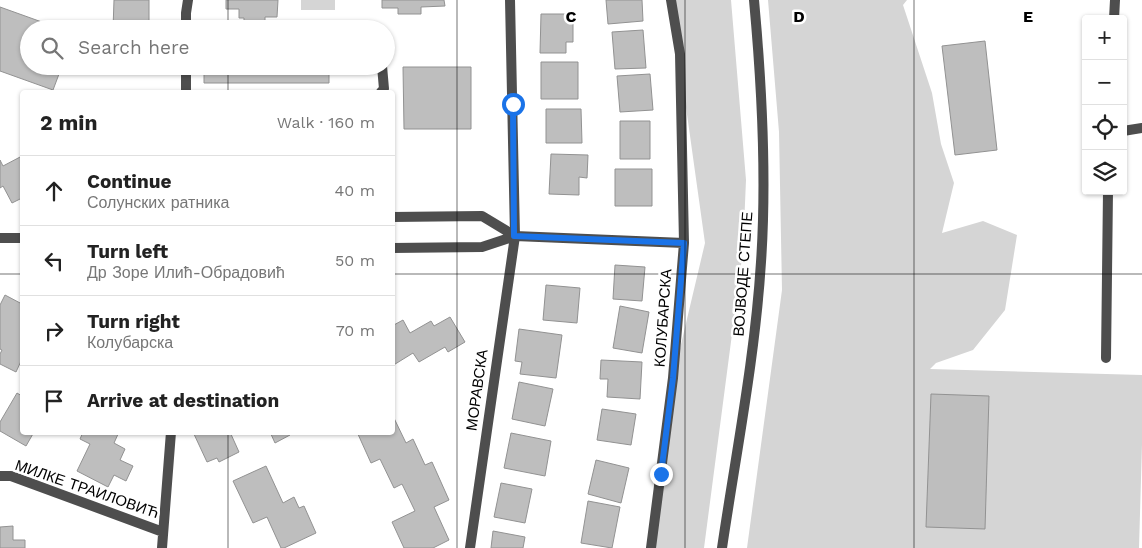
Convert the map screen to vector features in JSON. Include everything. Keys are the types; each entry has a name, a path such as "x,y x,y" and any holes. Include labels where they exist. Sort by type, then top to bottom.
{"street":[{"path":"186,20 188,0"},
{"name":"МОРАВСКА","path":"470,548 514,236 510,0"},
{"name":"КОЛУБАРСКА","path":"651,548 673,378 684,243 680,54 671,0"},
{"name":"ВОЈВОДЕ СТЕПЕ","path":"722,548 754,338 762,254 762,104 754,0"},
{"path":"1114,15 1115,0"},
{"path":"186,75 186,90"},
{"path":"383,75 383,90"},
{"path":"1127,130 1142,128"},
{"path":"1106,358 1108,195"},
{"path":"395,217 482,216 514,236"},
{"path":"395,248 482,247 514,236 684,243"},
{"path":"0,238 20,238"},
{"name":"МИЛКЕ ТРАИЛОВИЋ","path":"162,548 171,435"},
{"name":"МИЛКЕ ТРАИЛОВИЋ","path":"0,476 11,476 163,532"}],"shaded area":[{"path":"301,0 335,0 335,10 301,10"},
{"path":"671,0 731,0 746,180 743,250 704,548 651,548 673,378 705,243"},
{"path":"768,0 907,0 903,5 932,93 941,144 954,183 942,233 983,221 1017,235 1005,310 973,350 936,363 930,369 1142,375 1139,548 747,548 782,290 779,132"}],"building":[{"path":"114,0 149,0 149,20 113,20"},
{"path":"226,0 278,0 277,17 265,17 265,20 244,20 244,18 239,18 239,9 226,9"},
{"path":"382,0 444,0 445,6 421,7 421,14 398,14 398,8 382,8"},
{"path":"606,0 642,0 643,21 608,24"},
{"path":"0,7 36,20 20,20 20,75 59,75 53,90 0,71"},
{"path":"541,14 573,14 573,42 566,42 566,53 540,53"},
{"path":"643,30 646,68 615,69 612,32"},
{"path":"985,41 997,150 955,155 942,46"},
{"path":"541,62 578,62 578,99 541,99"},
{"path":"403,67 471,67 471,129 404,129"},
{"path":"650,74 653,110 620,112 617,76"},
{"path":"204,75 329,75 329,83 204,83"},
{"path":"546,109 581,109 582,143 546,143"},
{"path":"620,121 650,121 650,159 620,159"},
{"path":"551,154 588,155 587,178 579,177 579,195 549,194"},
{"path":"20,157 20,199 12,203 3,186 0,188 0,160 3,166"},
{"path":"615,169 652,169 652,206 615,206"},
{"path":"615,265 645,267 642,301 613,299"},
{"path":"546,285 580,288 577,323 543,320"},
{"path":"5,295 20,303 20,363 16,372 0,364 2,350 0,349 0,305"},
{"path":"620,306 649,312 642,353 613,348"},
{"path":"450,317 465,342 448,352 445,347 419,362 413,353 395,364 395,324 403,320 410,333 431,321 434,326"},
{"path":"519,329 562,335 556,378 520,374 522,362 515,361"},
{"path":"601,360 642,362 640,399 607,397 608,379 600,379"},
{"path":"519,382 553,389 545,426 512,419"},
{"path":"17,393 20,395 20,435 32,435 26,446 0,431 0,422"},
{"path":"931,394 989,396 985,529 926,527"},
{"path":"602,409 636,414 631,445 597,440"},
{"path":"395,420 406,443 413,439 425,465 432,462 449,500 434,507 449,540 433,548 404,548 392,522 415,511 402,484 394,488 380,459 371,463 358,435 395,435"},
{"path":"511,433 551,441 545,476 504,468"},
{"path":"82,435 118,435 114,443 125,449 120,460 133,466 126,481 114,475 108,487 77,471 90,444 80,439"},
{"path":"194,435 231,435 239,452 219,462 217,458 207,462"},
{"path":"271,435 290,435 275,443"},
{"path":"596,460 629,468 621,503 588,494"},
{"path":"266,466 283,503 294,497 299,508 304,506 316,533 284,548 281,548 267,517 253,523 233,481"},
{"path":"501,483 532,489 525,523 494,517"},
{"path":"588,501 620,507 612,548 581,543"},
{"path":"13,526 13,540 25,540 25,548 0,548 0,527"},
{"path":"493,531 525,537 523,548 491,548"}],"route":[{"path":"513,104 514,236 684,243 673,378 661,474"}]}
